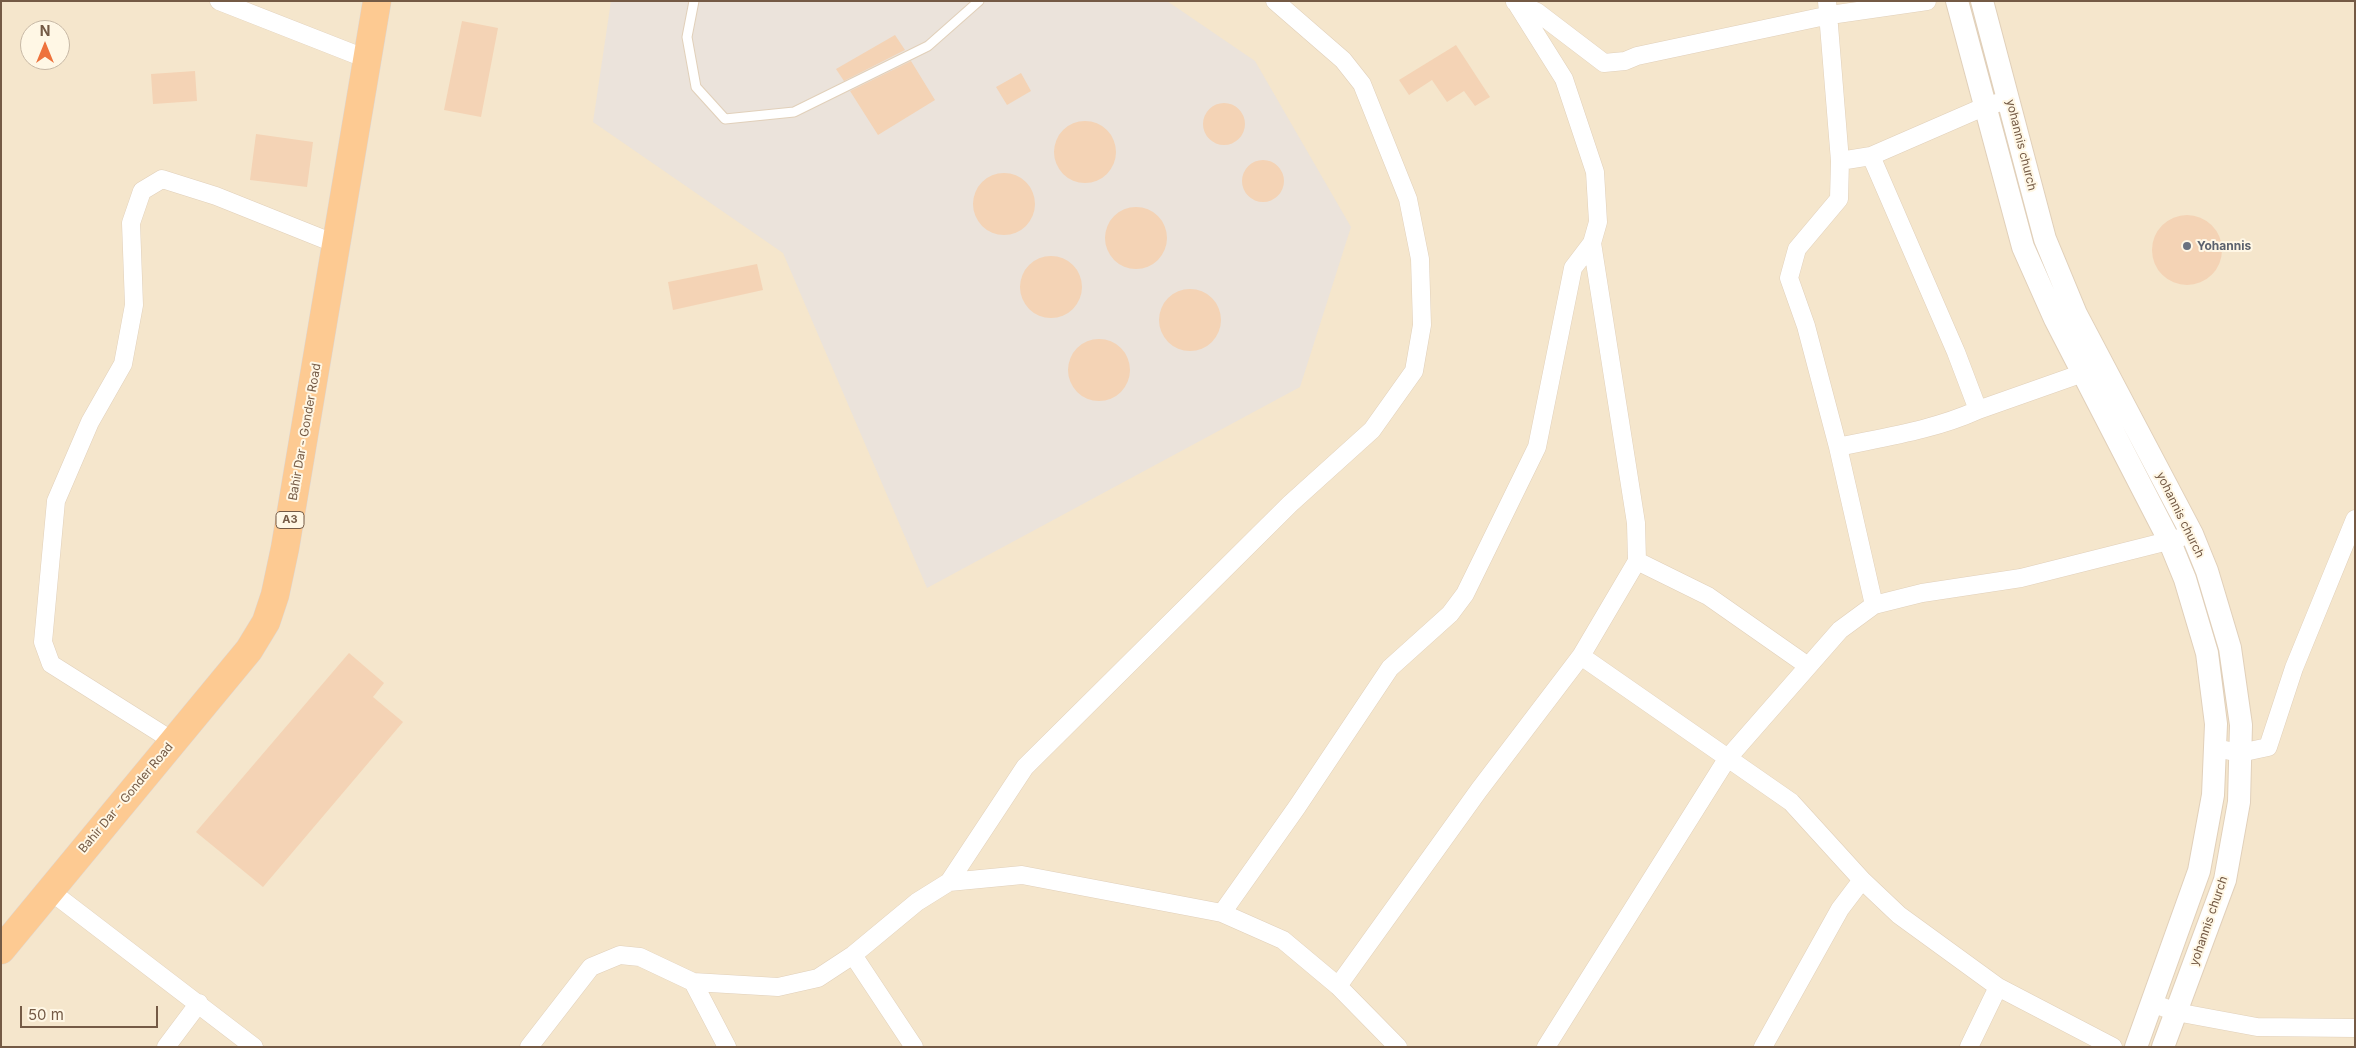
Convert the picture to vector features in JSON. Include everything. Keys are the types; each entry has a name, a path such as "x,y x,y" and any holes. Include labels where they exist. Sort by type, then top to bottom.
{"highway":[{"name":"Bahir Dar - Gonder Road","path":"1,950 249,650 266,622 275,595 336,244 367,60 372,6"}],"street":[{"path":"219,1 367,60"},
{"path":"529,1047 591,967 620,955 640,957 693,982 778,987 818,978 853,955 917,902 949,882 1025,767 1290,504 1372,430 1414,371 1422,325 1420,259 1408,199 1362,84 1343,60 1275,1"},
{"path":"1515,2 1537,12 1604,63 1625,61 1637,56 1829,8 1927,1"},
{"path":"1957,1 2023,247 2055,319 2169,540 2184,579 2207,652 2216,724 2213,794 2199,871 2136,1047"},
{"name":"yohannis church","path":"1982,1 2045,240 2076,314 2192,534 2207,571 2230,648 2240,725 2239,802 2225,880 2163,1047"},
{"path":"1222,913 1297,807 1390,668 1450,614 1465,594 1537,447 1573,268 1592,242 1598,222 1596,172 1564,79 1515,2"},
{"path":"1829,8 1840,161 1839,199 1797,249 1789,278 1806,326 1838,447 1874,605"},
{"path":"1840,161 1871,156 1986,106 2009,100"},
{"path":"1871,156 1956,352 1978,410"},
{"path":"173,741 51,664 43,642 56,501 90,422 124,364 134,305 131,223 142,191 162,180 216,196 336,244"},
{"path":"1338,986 1479,790 1581,656 1637,561 1636,523 1592,242"},
{"path":"1838,447 1932,427 2082,373"},
{"path":"2215,748 2240,753 2268,747 2294,668 2355,519"},
{"path":"1546,1047 1727,758 1840,630 1874,605 1922,594 2021,578 2192,534"},
{"path":"1637,561 1708,596 1808,666"},
{"path":"1581,656 1791,802 1862,880 1898,915 1998,987 2113,1047"},
{"path":"949,882 1022,875 1222,913 1283,940 1338,986 1398,1047"},
{"path":"1763,1047 1840,909 1862,880"},
{"path":"49,890 254,1047"},
{"path":"853,955 914,1047"},
{"path":"693,982 726,1047"},
{"path":"1969,1047 1998,987"},
{"path":"166,1047 199,1003"},
{"path":"2152,1004 2176,1012 2257,1027 2355,1028"}],"lane":[{"path":"694,1 687,37 696,87 725,119 794,112 928,46 979,1"}],"shaded area":[{"path":"1,1 2355,1 2355,1047 1,1047"},
{"path":"611,1 1167,1 1255,61 1351,227 1300,387 927,588 783,253 593,122"}],"building":[{"path":"462,21 498,28 481,117 444,110"},
{"path":"895,35 905,50 844,81 836,69"},
{"path":"1456,45 1490,97 1475,106 1464,91 1447,102 1432,80 1409,95 1399,80"},
{"path":"911,61 935,100 878,135 850,91"},
{"path":"195,71 197,101 153,104 151,74"},
{"path":"1021,73 1031,91 1007,105 996,87"},
{"path":"1220,103 1228,103 1239,109 1245,124 1239,139 1228,145 1220,145 1209,139 1203,128 1203,120 1209,109"},
{"path":"1085,121 1097,123 1107,130 1114,140 1116,152 1114,164 1107,174 1097,181 1085,183 1073,181 1063,174 1056,164 1054,152 1056,140 1063,130 1073,123"},
{"path":"256,134 313,142 307,187 250,180"},
{"path":"1259,160 1267,160 1278,166 1284,181 1278,196 1267,202 1259,202 1248,196 1242,185 1242,177 1248,166"},
{"path":"1004,173 1016,175 1026,182 1033,192 1035,204 1033,216 1026,226 1016,233 1004,235 992,233 982,226 975,216 973,204 975,192 982,182 992,175"},
{"path":"1136,207 1148,209 1158,216 1165,226 1167,238 1165,250 1158,260 1148,267 1136,269 1124,267 1114,260 1107,250 1105,238 1107,226 1114,216 1124,209"},
{"name":"Yohannis","path":"2187,215 2200,218 2212,225 2219,237 2222,250 2219,263 2212,275 2200,282 2187,285 2174,282 2162,275 2155,263 2152,250 2155,237 2162,225 2174,218"},
{"path":"1051,256 1063,258 1073,265 1080,275 1082,287 1080,299 1073,309 1063,316 1051,318 1039,316 1029,309 1022,299 1020,287 1022,275 1029,265 1039,258"},
{"path":"757,264 763,290 673,310 668,282"},
{"path":"1190,289 1202,291 1212,298 1219,308 1221,320 1219,332 1212,342 1202,349 1190,351 1178,349 1168,342 1161,332 1159,320 1161,308 1168,298 1178,291"},
{"path":"1099,339 1111,341 1121,348 1128,358 1130,370 1128,382 1121,392 1111,399 1099,401 1087,399 1077,392 1070,382 1068,370 1070,358 1077,348 1087,341"},
{"path":"349,653 384,683 373,697 403,722 263,887 196,832"}],"place":[{"name":"Yohannis","path":"2187,246"}]}
